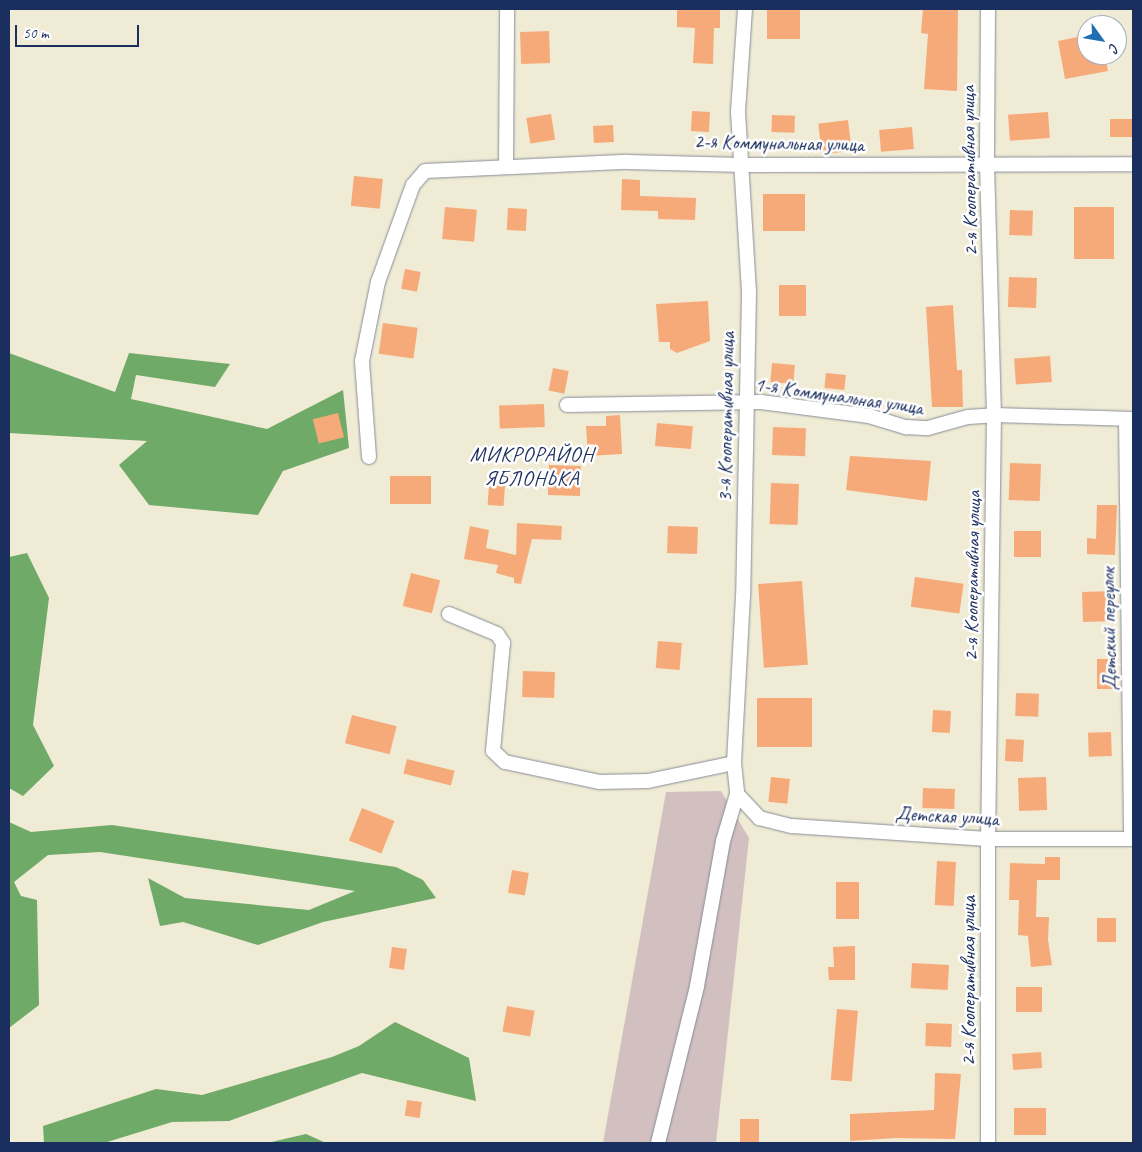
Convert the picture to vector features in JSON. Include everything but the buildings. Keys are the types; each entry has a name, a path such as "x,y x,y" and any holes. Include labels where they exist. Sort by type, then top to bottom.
{"street":[{"path":"506,9 506,166"},
{"name":"3-я Кооперативная улица","path":"737,794 734,762 742,626 750,292 738,112 745,9"},
{"name":"2-я Кооперативная улица","path":"988,9 987,165 994,415 988,839 988,1143"},
{"name":"2-я Коммунальная улица","path":"369,457 362,361 378,282 413,185 425,171 627,162 742,165 1133,164"},
{"name":"1-я Коммунальная улица","path":"567,405 747,403 869,416 906,427 928,428 968,418 994,415 1130,419"},
{"name":"Детский переулок","path":"1130,419 1132,839"},
{"path":"449,614 497,634 503,643 493,751 505,762 599,782 648,781 734,762"},
{"path":"658,1143 697,986 723,841 737,794"},
{"name":"Детская улица","path":"737,794 760,818 792,826 988,839 1132,839"}],"shaded area":[{"path":"721,791 749,838 716,1143 603,1143 666,792"}],"green space":[{"path":"9,353 115,392 129,353 230,364 215,387 136,375 131,399 267,429 343,390 349,448 283,471 258,515 149,505 119,465 147,441 9,433"},
{"path":"27,553 49,598 33,725 54,766 23,796 9,788 9,557"},
{"path":"9,822 31,832 112,825 396,867 423,880 436,898 323,922 258,945 183,922 160,926 148,878 185,898 309,910 355,891 100,852 48,855 14,882 21,896 37,900 39,1005 9,1028"},
{"path":"395,1022 469,1058 476,1101 362,1073 229,1121 172,1122 104,1143 44,1143 43,1126 156,1089 202,1095 332,1057 359,1046"},
{"path":"306,1134 326,1143 267,1143"}],"district":[{"name":"МИКРОРАЙОН ЯБЛОНЬКА","path":"532,466"}]}
